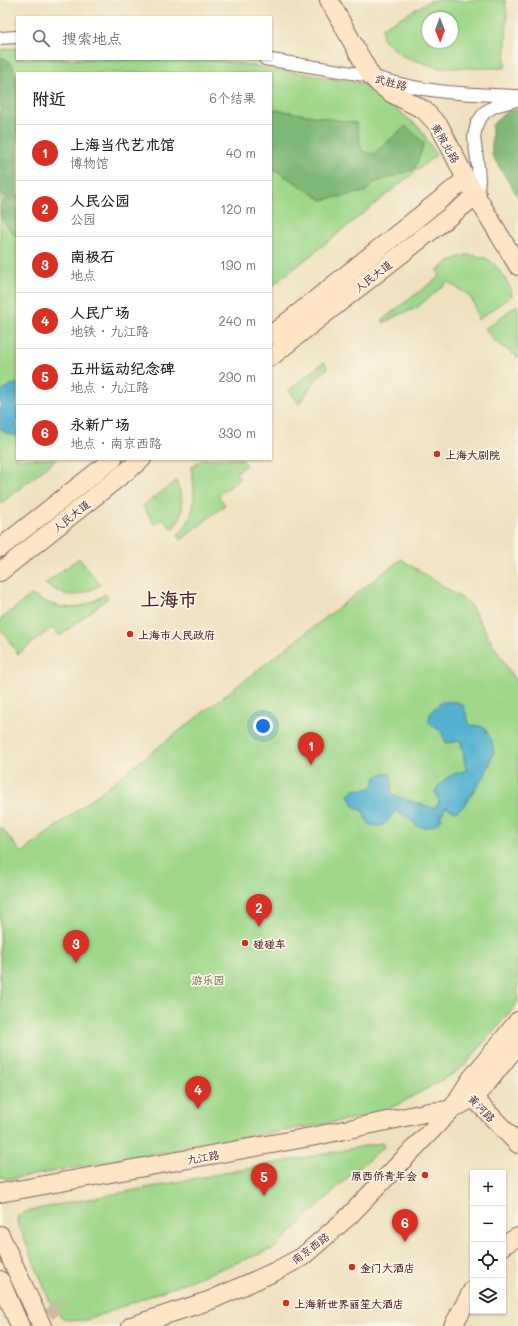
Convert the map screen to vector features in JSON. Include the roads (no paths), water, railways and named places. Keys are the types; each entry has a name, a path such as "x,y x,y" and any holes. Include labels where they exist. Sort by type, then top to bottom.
{"street":[{"name":"黄陂北路","path":"329,0 371,76 391,93 424,110 440,127 466,179 518,265"},
{"path":"0,38 16,37"},
{"name":"武胜路","path":"271,60 371,76 387,82 421,89 456,94 518,96"},
{"path":"477,195 479,180 474,136 477,123 485,112 495,106 518,100"},
{"name":"人民大道","path":"272,334 466,179"},
{"name":"人民大道","path":"272,356 303,330 477,195"},
{"name":"人民大道","path":"0,548 111,460"},
{"name":"人民大道","path":"0,572 141,460"},
{"name":"南京西路","path":"130,1326 211,1300 274,1272 302,1257 349,1216 468,1093 518,1021"},
{"name":"南京西路","path":"468,1093 488,1082 518,1044"},
{"name":"九江路","path":"406,1118 468,1093"},
{"name":"黄河路","path":"468,1093 518,1144"},
{"name":"九江路","path":"0,1193 316,1136 429,1112 451,1110"},
{"path":"0,1235 42,1326"},
{"path":"506,1243 518,1237"},
{"path":"0,1280 20,1326"},
{"path":"453,1326 470,1295"}],"water":[{"path":"16,384 16,436 8,434 0,428 0,392 9,386"},
{"path":"442,702 456,702 463,705 470,725 484,727 492,741 494,753 485,775 463,807 455,812 446,807 441,815 441,820 432,826 419,827 397,811 392,814 385,824 378,826 370,825 363,811 356,808 348,795 352,790 364,789 373,786 375,778 382,774 390,774 392,780 391,792 395,796 433,808 438,805 439,801 435,791 452,775 466,770 461,741 446,743 441,731 429,722 431,713"}],"tunnel":[{"path":"35,1326 65,1301"}],"place":[{"name":"上海大剧院","path":"437,454"},
{"name":"上海市人民政府","path":"130,634"},
{"name":"上海当代艺术馆","path":"311,765"},
{"name":"人民公园","path":"259,927"},
{"name":"碰碰车","path":"245,943"},
{"name":"南极石","path":"76,963"},
{"name":"人民广场","path":"198,1109"},
{"name":"原西侨青年会","path":"425,1175"},
{"name":"五卅运动纪念碑","path":"264,1196"},
{"name":"永新广场","path":"405,1242"},
{"name":"金门大酒店","path":"352,1267"},
{"name":"上海新世界丽笙大酒店","path":"286,1303"}],"district":[{"name":"上海市","path":"169,598"}],"park label":[{"name":"游乐园","path":"208,979"}]}
